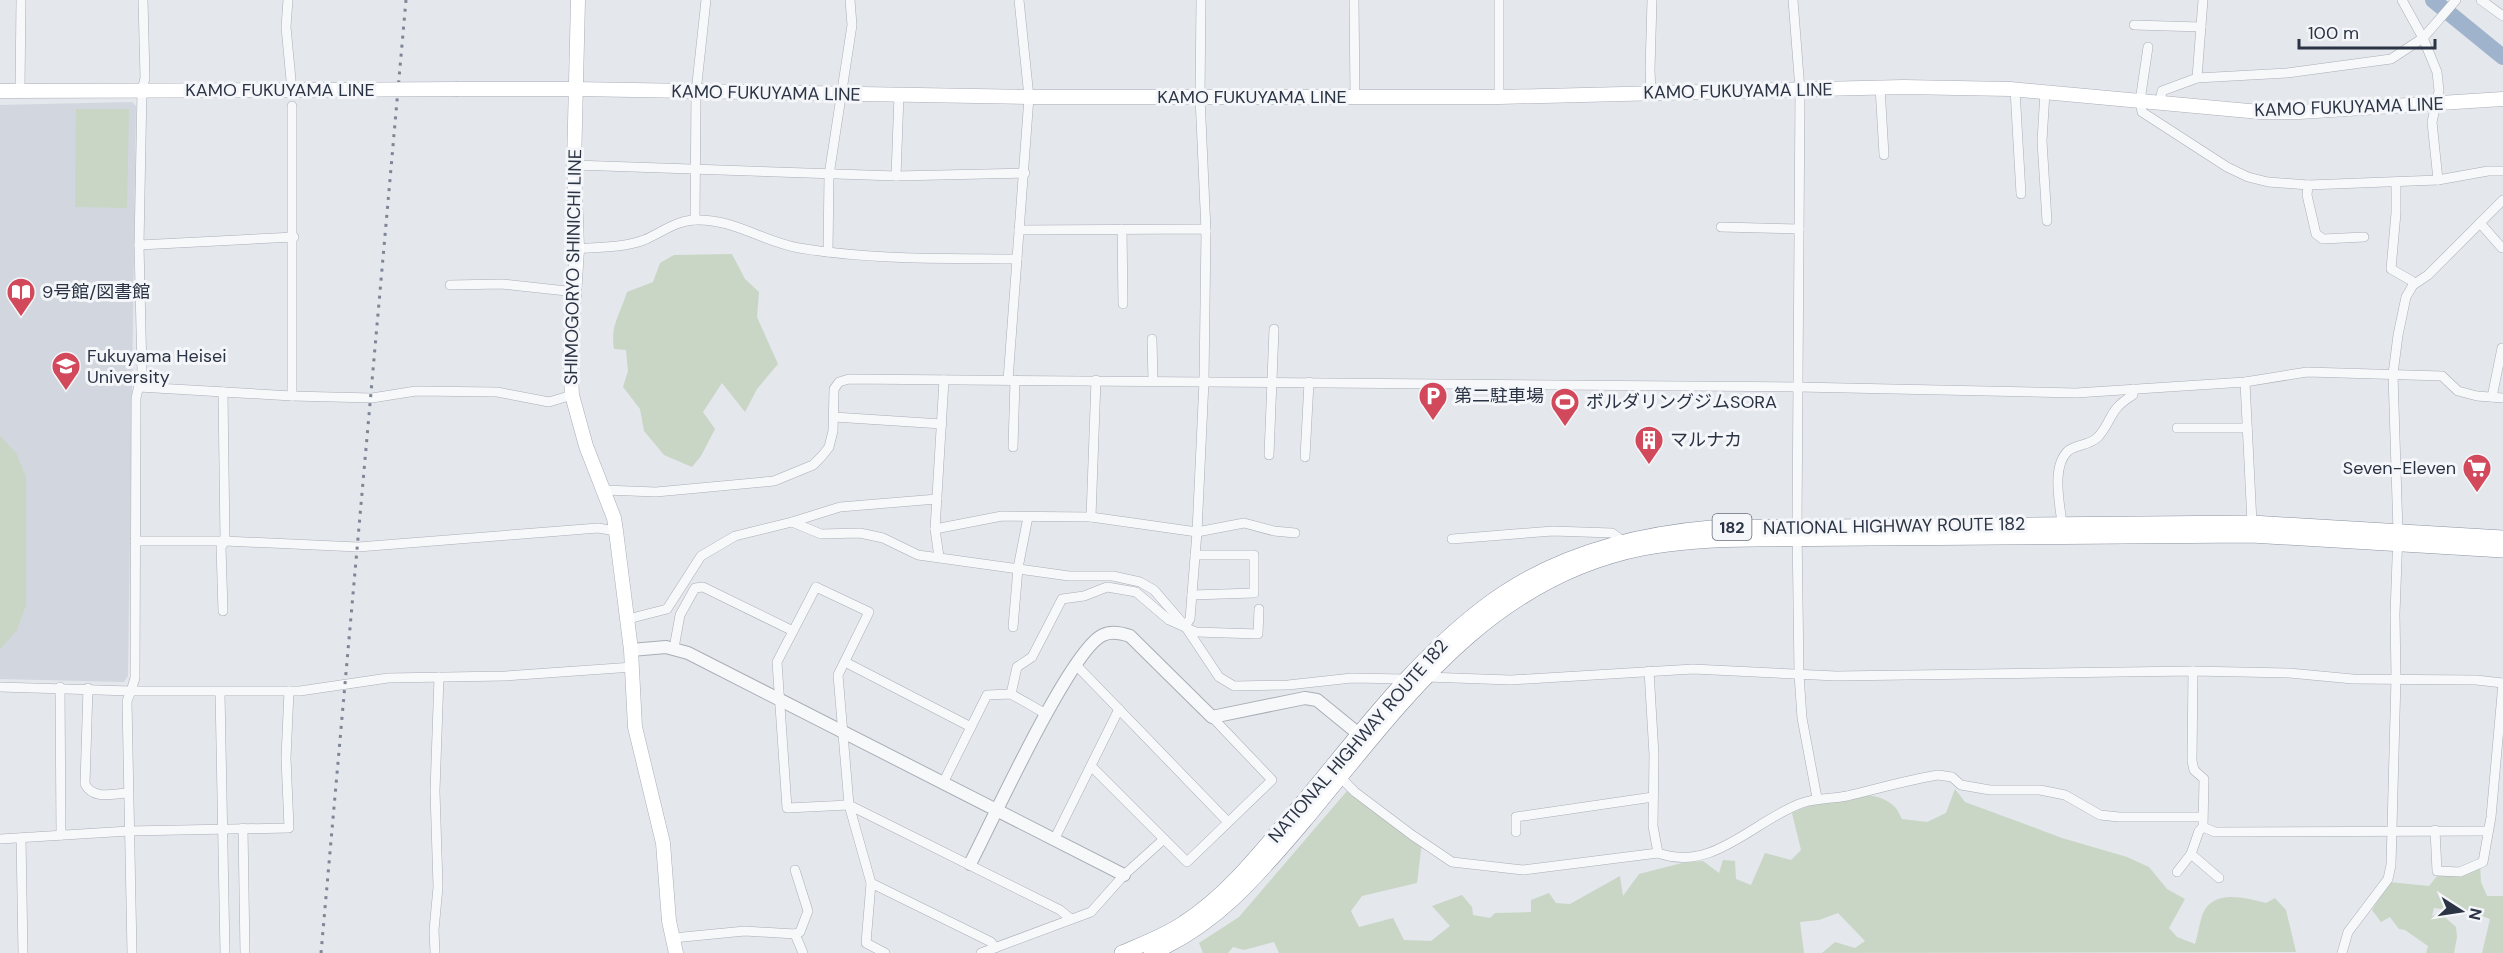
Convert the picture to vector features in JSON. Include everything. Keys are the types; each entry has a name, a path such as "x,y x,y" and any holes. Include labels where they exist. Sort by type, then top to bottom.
{"highway":[{"name":"NATIONAL HIGHWAY ROUTE 182","path":"1364,739 1459,643 1492,615 1556,578 1600,560 1641,548 1678,542 1797,534 2062,525 2252,523 2503,550"},
{"name":"NATIONAL HIGHWAY ROUTE 182","path":"1151,953 1187,936 1202,926 1247,886 1364,739 1407,679 1445,640 1484,607 1520,584 1558,565 1623,541 1667,532 1711,528 1797,534 2503,538"},
{"name":"NATIONAL HIGHWAY ROUTE 182","path":"1122,953 1182,924 1205,908 1240,877 1336,773"}],"main road":[{"name":"SHIMOGORYO SHINICHI LINE","path":"578,0 574,165 577,249 570,358 572,395 586,446 604,490 616,531 633,667 635,728 663,843 669,921 676,953"},
{"name":"KAMO FUKUYAMA LINE","path":"0,91 575,89 1029,97 1499,97 1880,87 2016,90 2260,112 2299,112 2503,99"}],"street":[{"path":"20,90 21,0"},
{"path":"132,953 127,701 135,678 136,398 142,372 139,245 142,90 145,78 143,0"},
{"path":"288,0 286,27 291,80"},
{"path":"695,220 696,92 706,0"},
{"path":"828,252 829,175 852,25 850,0"},
{"path":"1013,447 1012,380 1017,259 1029,97 1019,0"},
{"path":"1185,626 1190,619 1197,532 1204,381 1206,231 1200,97 1201,0"},
{"path":"1354,0 1355,97"},
{"path":"1499,0 1499,97"},
{"path":"1651,93 1652,0"},
{"path":"1793,0 1800,90 1797,534 1799,674 1802,718 1817,798"},
{"path":"2197,78 2203,0"},
{"path":"2402,0 2438,72 2439,91 2432,122 2438,180"},
{"path":"2160,103 2162,92 2197,78 2287,73 2391,59 2423,38 2456,0"},
{"path":"2482,0 2503,16"},
{"path":"2134,25 2201,27"},
{"path":"2148,47 2140,101 2142,112 2248,177 2268,182 2308,185 2438,180 2488,171 2503,171"},
{"path":"1880,87 1884,155"},
{"path":"2016,90 2021,194"},
{"path":"2045,92 2042,141 2047,221"},
{"path":"896,176 899,95"},
{"path":"292,106 294,237 292,396"},
{"path":"574,165 829,175 1025,173"},
{"path":"2396,182 2391,269 2412,280 2413,285"},
{"path":"2308,185 2307,195 2316,234 2323,239 2364,237"},
{"path":"2342,953 2348,932 2388,879 2392,830 2398,538 2393,374 2406,297 2413,285 2428,275 2503,200"},
{"path":"577,249 625,245 644,240 679,222 695,220 725,222 796,248 828,252 896,257 1017,259"},
{"path":"2480,223 2502,248"},
{"path":"1721,227 1799,229"},
{"path":"1122,229 1122,304"},
{"path":"1019,230 1201,229 1206,231"},
{"path":"139,245 294,237"},
{"path":"450,285 502,284 576,292"},
{"path":"1269,455 1274,329"},
{"path":"1152,339 1152,381"},
{"path":"2492,397 2502,348"},
{"path":"604,490 656,492 774,481 813,465 829,447 834,417 834,389 839,382 849,379 1798,387 2065,393 2245,382 2307,372 2442,376 2457,390 2477,396 2503,398"},
{"path":"939,557 935,529 944,380"},
{"path":"1091,517 1096,380"},
{"path":"1305,457 1309,382"},
{"path":"2245,382 2252,523"},
{"path":"139,387 372,398 416,391 497,392 549,402 572,395"},
{"path":"2062,525 2059,482 2066,454 2070,449 2089,444 2098,437 2121,402 2133,395 2133,389"},
{"path":"223,392 225,541 222,547 223,611"},
{"path":"834,417 942,424"},
{"path":"2177,428 2247,428"},
{"path":"628,619 667,609 701,556 735,536 840,507 937,499"},
{"path":"935,529 1002,516 1091,517 1197,532 1244,523 1274,531 1295,533"},
{"path":"1013,627 1018,568 1028,517"},
{"path":"792,522 821,534 860,533 883,538 918,555 1069,576 1113,576 1140,582 1154,590 1185,626 1219,677 1234,686 1279,685 1352,678 1424,677 1511,680 1702,669 1799,674 1955,675 2193,671 2476,680 2503,683 2491,817 2483,862 2460,872 2437,871 2434,830"},
{"path":"135,541 225,541 358,547 598,528 616,531"},
{"path":"1452,539 1553,531 1612,533 1623,541"},
{"path":"1192,595 1254,593 1254,555 1195,555"},
{"path":"674,648 680,615 695,588 703,587 793,631"},
{"path":"885,953 866,943 871,883 849,805 838,675 869,612 816,587 777,662 787,808 849,805 1060,910 1071,919"},
{"path":"1011,694 1017,667 1032,657 1062,599 1084,596 1107,587 1136,592 1169,620 1196,632 1258,634 1259,609"},
{"path":"970,864 1059,688 1101,635 1117,632 1130,636 1272,780 1187,862 1092,767"},
{"path":"631,650 666,646 688,653 1124,875"},
{"path":"846,662 971,727"},
{"path":"1076,665 1228,822"},
{"path":"0,687 60,687 131,691 290,691 345,686 388,678 505,676 633,667"},
{"path":"1649,671 1654,755 1653,826 1658,853"},
{"path":"2177,872 2191,854 2202,822 2204,779 2194,770 2192,761 2193,671"},
{"path":"435,953 434,930 438,887 435,791 439,677"},
{"path":"60,687 61,835"},
{"path":"87,688 86,784 88,789 99,795 128,793"},
{"path":"0,839 129,831 289,828 286,758 290,691"},
{"path":"220,692 225,953"},
{"path":"942,783 987,695 1011,694 1046,714"},
{"path":"1212,717 1305,698 1317,700 1364,739"},
{"path":"1054,840 1119,709"},
{"path":"1336,773 1355,792 1452,862 1523,870 1658,853 1668,857 1688,857 1737,842 1779,814 1817,798 1844,797 1938,775 1952,777 1960,785 1990,790 2040,790 2065,795 2100,814 2109,816 2202,822 2215,832 2487,831"},
{"path":"1516,832 1516,817 1653,797"},
{"path":"243,828 246,953"},
{"path":"21,838 23,953"},
{"path":"981,953 1091,912 1124,875 1164,839"},
{"path":"2191,854 2219,878"},
{"path":"673,938 745,931 795,934 800,932 808,911 795,870"},
{"path":"871,883 991,942 995,948"},
{"path":"795,934 803,953"}],"shaded area":[{"name":"Fukuyama Heisei University","path":"132,102 136,106 128,676 124,682 0,679 0,105"}],"green space":[{"path":"76,109 129,109 127,208 75,207"},
{"path":"732,254 745,279 759,292 757,317 778,364 757,389 745,412 722,383 703,412 715,429 701,456 692,467 664,455 644,431 640,409 623,387 628,371 626,350 614,349 613,333 627,292 653,282 660,263 674,255"},
{"path":"0,436 16,453 26,477 26,605 17,630 0,649"},
{"path":"1955,789 1965,802 2062,838 2127,857 2149,867 2167,889 2185,899 2169,928 2177,937 2195,944 2202,916 2213,901 2230,897 2266,903 2275,898 2286,910 2296,952 1822,953 1835,942 1855,948 1865,941 1838,913 1819,920 1800,922 1804,953 1279,953 1274,942 1244,950 1233,947 1228,953 1203,953 1199,943 1239,917 1347,791 1422,842 1417,883 1362,896 1351,911 1359,927 1393,918 1404,940 1431,941 1450,926 1432,906 1462,895 1472,907 1473,915 1490,918 1495,913 1531,912 1531,900 1549,893 1556,903 1570,904 1620,876 1623,896 1639,874 1686,862 1703,861 1719,873 1723,860 1735,861 1736,879 1751,885 1765,853 1791,860 1801,850 1792,813 1830,799 1859,795 1885,800 1895,807 1902,819 1927,822 1946,813"},
{"path":"2468,864 2480,864 2481,882 2487,896 2503,896 2503,953 2482,953 2490,919 2473,913 2434,908 2432,916 2440,913 2456,927 2457,937 2454,953 2426,953 2428,946 2405,930 2399,929 2390,917 2381,922 2372,910 2389,882 2429,886 2437,876 2463,876"}],"waterway":[{"path":"2433,0 2503,57"}],"railway":[{"path":"321,953 406,0"}],"place":[{"name":"9号館/図書館","path":"21,318"},
{"name":"Fukuyama Heisei University","path":"66,392"},
{"name":"第二駐車場","path":"1433,422"},
{"name":"ボルダリングジムSORA","path":"1565,428"},
{"name":"マルナカ","path":"1649,466"},
{"name":"Seven-Eleven","path":"2477,494"}]}
